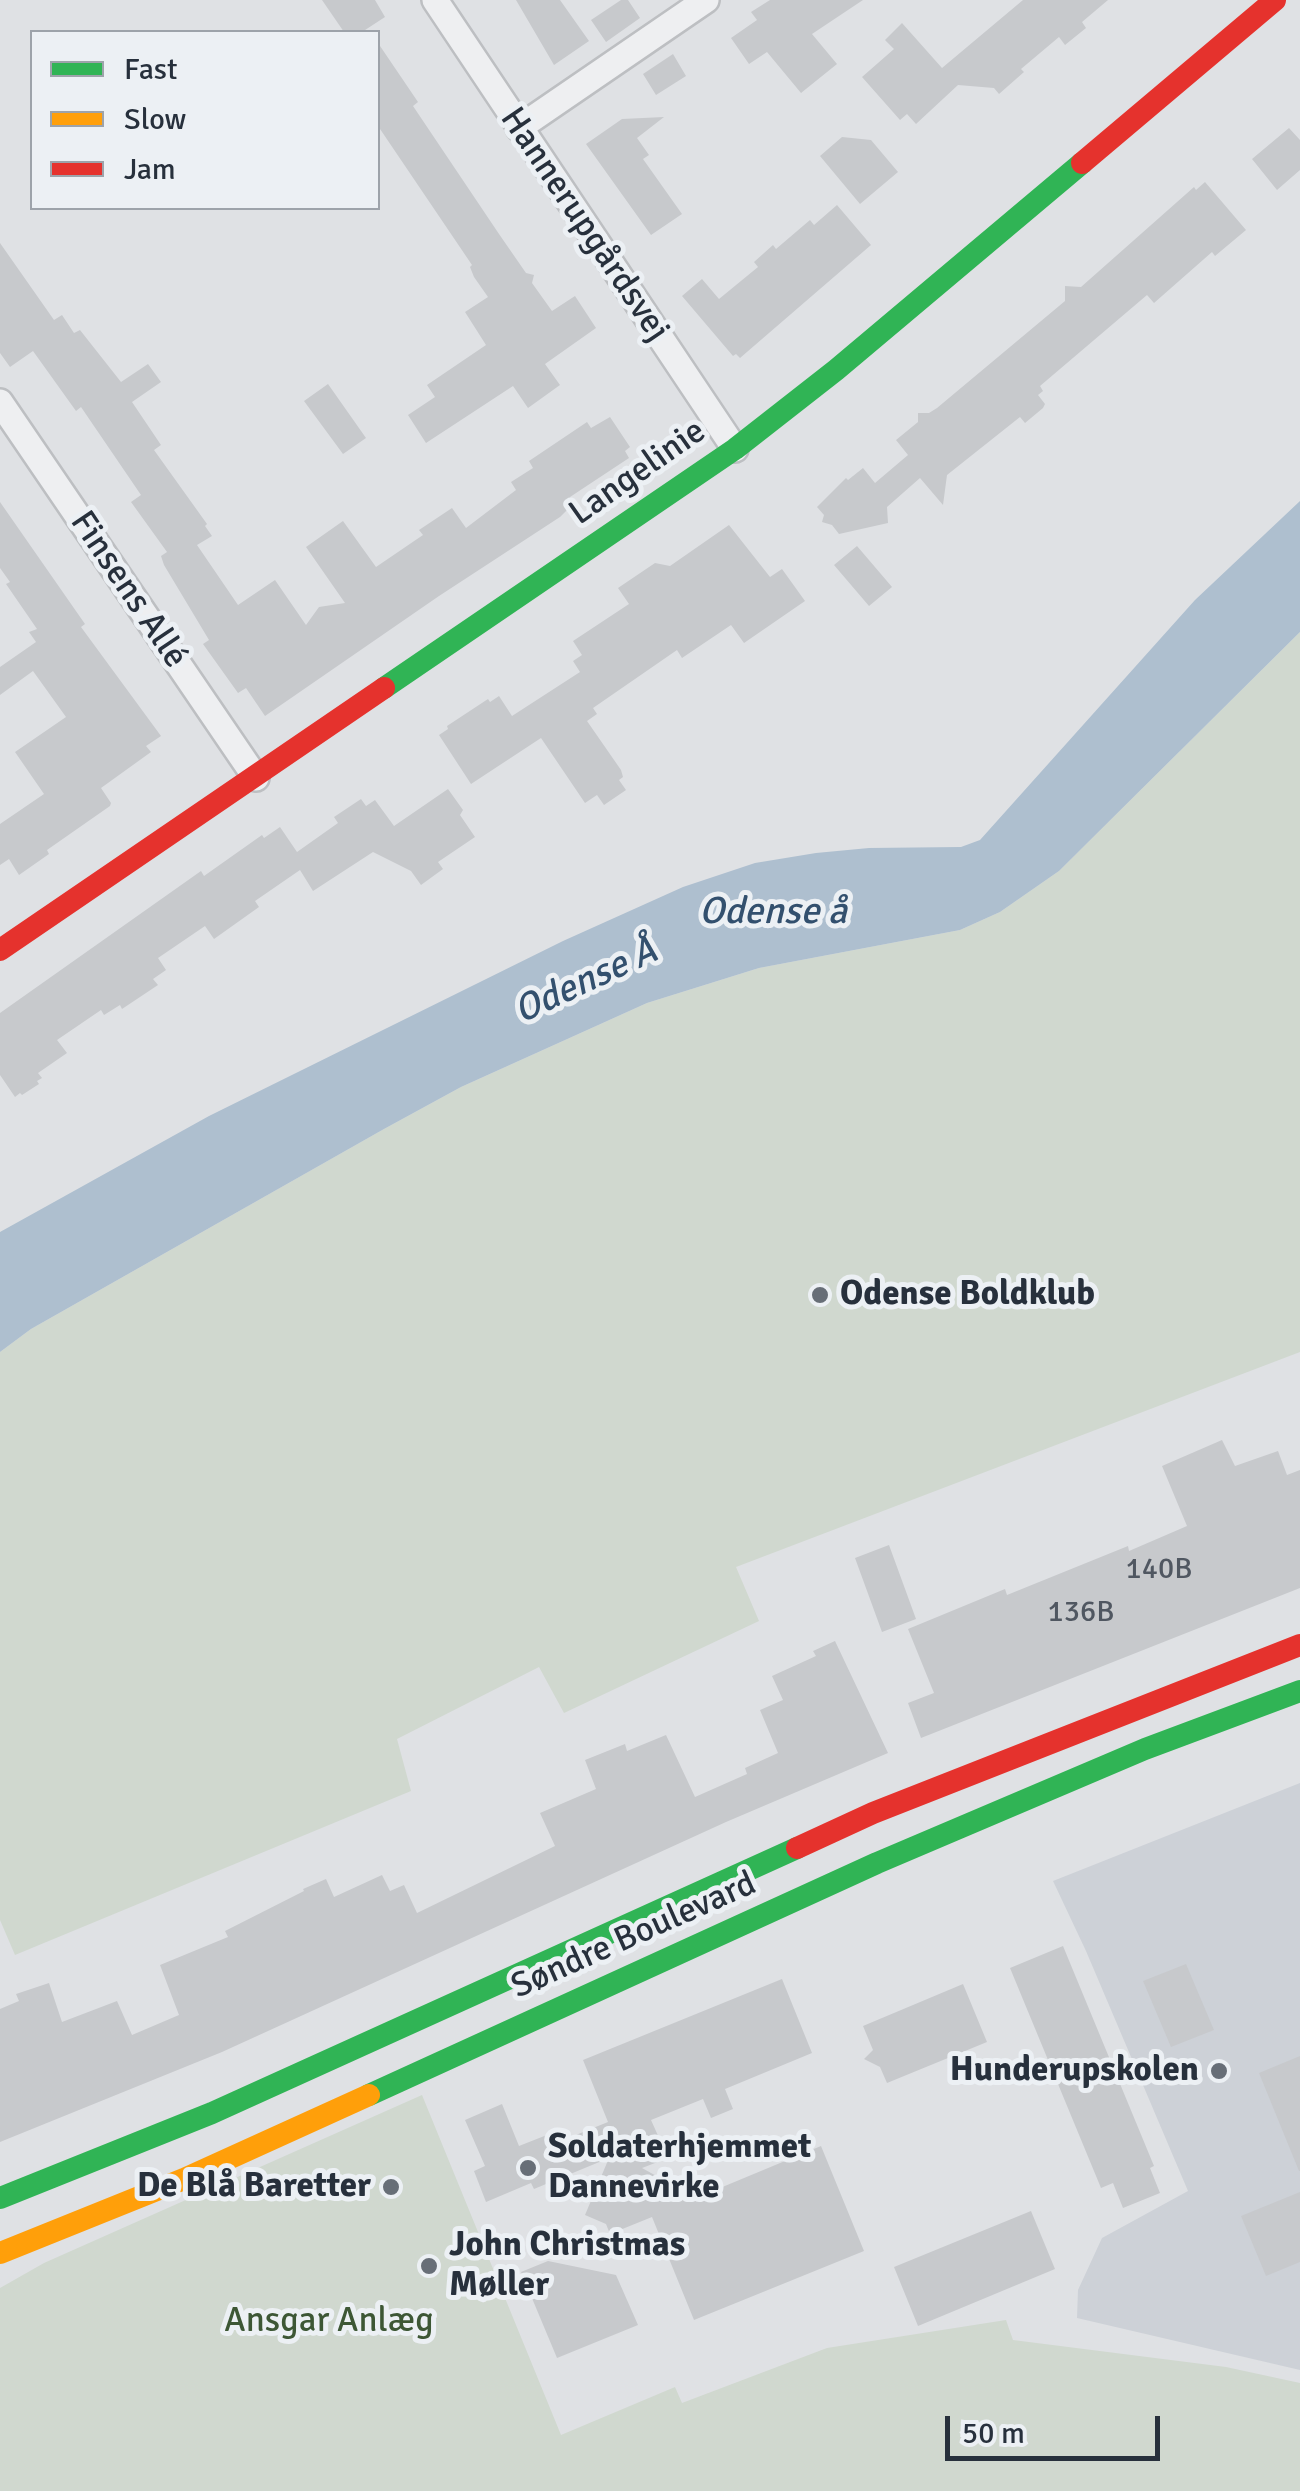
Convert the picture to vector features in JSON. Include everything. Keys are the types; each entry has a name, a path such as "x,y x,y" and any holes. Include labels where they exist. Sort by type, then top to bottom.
{"street":[{"name":"Hannerupgårdsvej","path":"435,0 735,448"},
{"path":"519,128 706,0"},
{"name":"Langelinie","path":"0,950 735,448 864,347 1276,0"},
{"name":"Finsens Allé","path":"0,402 256,778"},
{"name":"Søndre Boulevard","path":"0,2198 212,2113 872,1814 1300,1645"},
{"name":"Søndre Boulevard","path":"0,2254 184,2179 877,1863 1144,1749 1300,1690"},
{"path":"0,2174 36,2162 74,2169"}],"shaded area":[{"name":"Hunderupskolen","path":"1300,1783 1300,2370 1077,2318 1078,2290 1102,2238 1188,2191 1053,1881"}],"green space":[{"path":"1300,632 1300,1352 736,1567 759,1621 564,1713 539,1667 397,1739 411,1791 15,1955 0,1920 0,1352 31,1329 461,1087 647,1003 759,968 960,930 1000,912 1059,871"},
{"name":"Ansgar Anlæg","path":"422,2095 561,2435 675,2387 682,2403 827,2348 1006,2320 1013,2340 1226,2367 1300,2383 1300,2491 0,2491 0,2288 44,2263"}],"water":[{"name":"Odense å","path":"1300,501 1300,632 1059,871 1000,912 960,930 759,968 647,1003 461,1087 31,1329 0,1352 0,1232 209,1116 563,941 683,887 755,863 816,853 961,847 980,840 1195,600"}],"building":[{"path":"322,0 375,0 385,17 365,30 343,30"},
{"path":"516,0 560,0 589,41 554,65"},
{"path":"621,0 628,0 640,18 606,42 591,20"},
{"path":"770,0 863,0 812,34 837,64 801,93 767,52 749,64 731,38 757,20 751,12"},
{"path":"1023,0 1108,0 1082,22 1086,28 1065,45 1059,37 999,94 994,88 958,85 916,124 907,114 900,120 862,77 894,49 885,40 902,23 942,68"},
{"path":"380,46 418,102 413,106 526,273 534,275 532,283 552,311 575,296 596,328 545,364 560,385 528,408 513,386 426,443 408,415 435,397 427,385 486,345 465,312 488,297 474,277 472,265 380,129"},
{"path":"673,54 686,76 656,95 643,74"},
{"path":"664,117 637,138 649,155 643,159 682,214 651,235 586,144 622,119"},
{"path":"1289,128 1300,140 1300,170 1277,190 1252,159"},
{"path":"842,137 871,140 898,172 860,204 820,156"},
{"path":"1205,182 1246,230 1215,256 1212,252 1154,303 1147,295 1040,386 1043,391 1038,395 1045,404 1043,408 1025,423 1020,417 947,475 943,505 920,478 887,507 888,523 839,534 832,525 822,522 824,515 817,507 846,478 863,468 875,483 908,455 896,440 918,422 918,413 937,408 1065,301 1065,286 1081,287 1194,187 1196,190"},
{"path":"837,205 871,245 740,358 733,356 682,296 702,279 719,299 758,267 754,262 773,245 776,249 810,220 814,225"},
{"path":"0,243 54,320 62,315 74,333 80,330 121,382 148,364 161,382 132,402 161,445 154,450 207,524 212,536 197,545 238,605 275,580 306,625 319,607 345,603 306,547 343,521 376,567 423,535 419,530 452,508 466,528 516,490 511,482 533,468 529,461 587,422 591,428 610,417 630,447 625,451 629,458 570,497 574,503 560,517 265,716 246,688 238,693 203,644 209,640 164,565 161,556 167,552 131,502 141,495 81,407 76,411 33,351 10,367 0,353"},
{"path":"328,384 366,438 343,454 304,401"},
{"path":"0,502 85,624 81,627 161,736 146,746 151,752 101,788 110,806 47,850 49,854 19,875 9,859 0,865 0,824 44,794 15,752 66,717 33,671 0,695 0,667 36,642 29,632 37,629 6,584 10,582 0,568"},
{"path":"729,525 770,577 782,569 805,601 744,643 731,625 682,658 677,650 593,708 597,714 587,721 621,770 623,777 619,780 626,790 604,805 597,795 585,803 541,738 471,784 439,735 447,726 499,696 512,716 580,672 573,661 582,655 573,641 629,604 618,588 655,563 670,566"},
{"path":"857,546 892,587 869,606 834,565"},
{"path":"448,789 475,837 438,862 443,869 421,885 411,871 373,852 313,891 300,870 255,901 259,907 214,939 205,926 158,958 166,970 153,979 158,985 122,1009 120,1005 104,1015 101,1010 57,1040 67,1053 38,1073 42,1078 37,1081 39,1084 15,1097 0,1075 0,1013 201,871 204,876 262,835 264,838 280,827 297,852 338,823 334,817 361,799 366,806 375,800 394,826"},
{"path":"1222,1440 1235,1466 1278,1451 1287,1475 1300,1470 1300,1588 921,1738 908,1703 934,1693 908,1629 1005,1589 1007,1595 1187,1526 1162,1466"},
{"path":"889,1545 916,1619 882,1632 855,1558"},
{"path":"835,1641 888,1753 726,1822 222,2052 0,2142 0,2009 19,2001 16,1994 49,1983 62,2022 117,2001 132,2035 179,2015 160,1965 228,1937 225,1931 303,1889 326,1879 334,1897 382,1875 390,1891 404,1885 417,1913 555,1846 540,1813 596,1789 585,1760 625,1744 627,1751 666,1735 695,1797 747,1774 745,1768 778,1753 760,1710 783,1700 772,1676 816,1656 813,1651"},
{"path":"1063,1946 1154,2166 1150,2168 1160,2193 1123,2208 1113,2183 1101,2188 1010,1968"},
{"path":"1186,1964 1214,2030 1171,2047 1143,1981"},
{"path":"782,1979 812,2053 725,2089 733,2109 711,2118 703,2099 651,2120 668,2158 642,2168 696,2198 821,2146 864,2251 694,2320 652,2217 610,2234 606,2224 585,2215 609,2158 534,2189 531,2183 486,2202 474,2171 485,2166 465,2120 502,2104 519,2146 557,2131 561,2141 608,2122 583,2060"},
{"path":"963,1984 987,2042 887,2083 880,2067 864,2059 873,2050 863,2026"},
{"path":"1300,2056 1300,2171 1299,2171 1259,2073"},
{"path":"1300,2192 1300,2262 1266,2276 1241,2216"},
{"path":"1031,2211 1055,2269 918,2326 894,2267"},
{"path":"548,2261 616,2275 638,2325 557,2358 521,2272"}],"traffic: fast":[{"path":"384,688 735,449 836,370 1082,163"},
{"path":"369,2095 877,1863 1145,1749 1300,1691"},
{"path":"0,2198 212,2113 797,1848"}],"traffic: slow":[{"path":"0,2253 184,2179 369,2095"}],"traffic: jam":[{"path":"1082,163 1275,0"},
{"path":"0,950 384,688"},
{"path":"797,1848 873,1813 1300,1645"}],"place":[{"name":"Odense Boldklub","path":"820,1295"},
{"name":"Hunderupskolen","path":"1219,2071"},
{"name":"Soldaterhjemmet Dannevirke","path":"528,2168"},
{"name":"De Blå Baretter","path":"391,2187"},
{"name":"John Christmas Møller","path":"429,2266"}],"water label":[{"name":"Odense Å","path":"586,982"}]}
